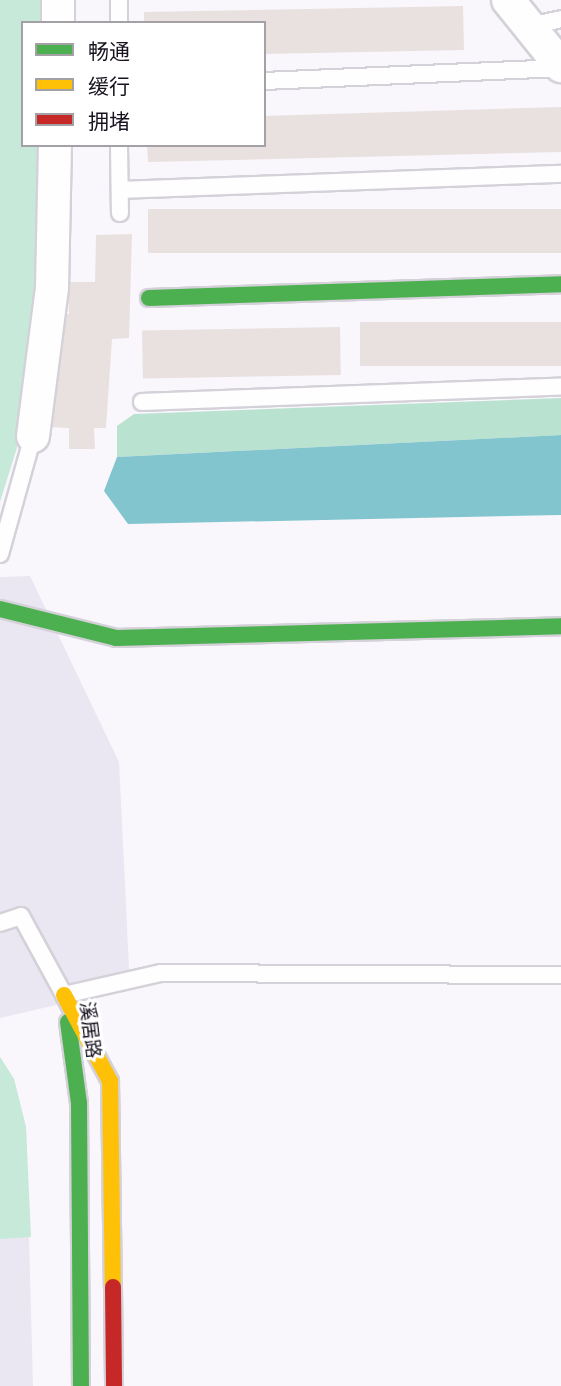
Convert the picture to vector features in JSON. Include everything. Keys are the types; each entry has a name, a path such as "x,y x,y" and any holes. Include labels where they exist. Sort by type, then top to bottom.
{"street":[{"path":"58,0 58,21"},
{"path":"508,0 561,67"},
{"path":"33,436 52,288 55,147"},
{"path":"149,298 561,284"},
{"path":"0,609 116,638 561,626"},
{"name":"溪居路","path":"64,995 79,1103 81,1386"},
{"name":"溪居路","path":"64,995 110,1081 114,1386"}],"lane":[{"path":"119,0 119,21"},
{"path":"529,26 561,19"},
{"path":"266,81 561,67"},
{"path":"120,147 120,213"},
{"path":"120,190 561,174"},
{"path":"142,402 561,387"},
{"path":"0,554 33,436"},
{"path":"0,922 21,916 64,995 161,972 561,975"}],"shaded area":[{"path":"30,576 119,762 130,988 0,1018 0,577"},
{"path":"0,1057 14,1079 26,1127 33,1386 0,1386"}],"green space":[{"path":"0,0 44,0 43,21 21,21 21,147 42,147 41,250 21,435 0,502"},
{"path":"561,398 561,435 117,457 117,426 134,414"},
{"path":"0,1057 14,1079 26,1127 31,1237 0,1239"}],"water":[{"path":"561,435 561,515 128,524 104,491 117,457"}],"building":[{"path":"463,6 464,50 266,54 266,21 144,21 144,12"},
{"path":"561,107 561,152 148,162 147,147 266,147 266,116"},
{"path":"148,209 561,209 561,253 148,253"},
{"path":"132,234 129,338 112,339 106,428 94,428 95,449 69,449 69,428 50,427 60,314 69,314 68,282 95,282 96,235"},
{"path":"360,322 561,322 561,366 360,366"},
{"path":"340,327 341,375 143,378 142,330"}],"traffic: fast":[{"path":"149,298 561,284"},
{"path":"0,609 116,638 561,626"},
{"path":"68,1022 79,1103 81,1386"}],"traffic: slow":[{"path":"64,995 110,1081 113,1287"}],"traffic: jam":[{"path":"113,1287 114,1386"}]}
